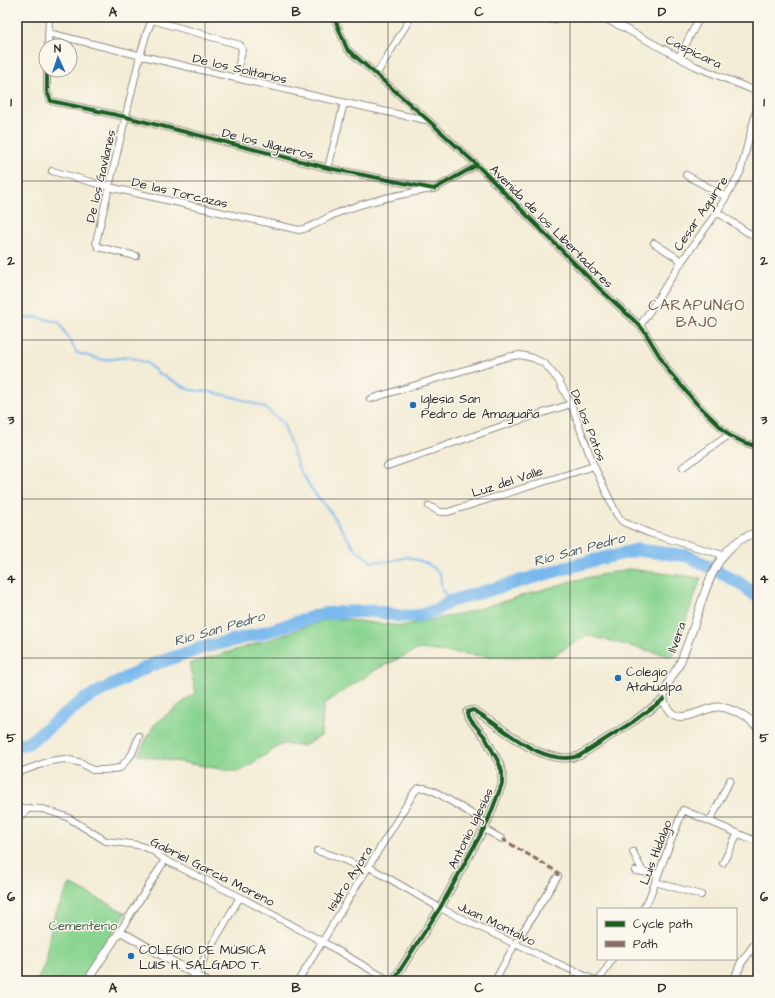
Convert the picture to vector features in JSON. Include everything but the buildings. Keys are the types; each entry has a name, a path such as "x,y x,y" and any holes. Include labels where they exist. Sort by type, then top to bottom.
{"street":[{"path":"48,38 49,17"},
{"name":"Avenida de los Libertadores","path":"334,17 347,49 477,165 599,288 640,326 668,370 691,397 729,435 743,442 758,446"},
{"path":"376,75 411,17"},
{"path":"543,17 553,20 560,17"},
{"name":"Caspicara","path":"601,17 695,66 758,92"},
{"path":"679,58 700,17"},
{"path":"152,18 240,45 242,50 236,78"},
{"name":"De los Gavilanes","path":"136,256 98,246 96,242 140,56 152,18"},
{"name":"De los Solitarios","path":"48,33 140,56 344,103 428,120"},
{"name":"De los Jilgueros","path":"47,78 47,92 50,101 126,117 328,168 434,188"},
{"path":"328,168 344,103"},
{"name":"Cesar Aguirre","path":"640,326 682,261 717,212 740,173 758,104"},
{"path":"434,188 477,165"},
{"name":"De las Torcazas","path":"52,171 109,187 299,230 334,214 384,198 434,188"},
{"path":"686,175 726,197"},
{"path":"717,212 742,229 758,237"},
{"path":"654,243 682,261"},
{"name":"De los Patos","path":"370,399 507,357 520,355 533,358 545,364 559,382 571,404 594,466 617,515 623,522 649,533 723,555"},
{"path":"387,466 571,404"},
{"path":"683,467 729,435"},
{"name":"Luz del Valle","path":"429,506 440,512 448,512 594,466"},
{"name":"Ilvera","path":"664,699 665,691 678,667 689,640 705,589 719,562 723,555 739,539 749,534 758,532"},
{"path":"664,699 667,708 670,712 675,714 685,717 708,708 720,707 734,711 752,722 758,728"},
{"name":"Antonio Iglesias","path":"391,981 440,908 485,826 502,784 502,772 499,763 485,737 468,717 468,712 473,710 484,716 537,751 549,757 571,758 579,756 634,721 664,699"},
{"path":"17,773 50,761 65,759 82,763 92,770 120,768 132,754 139,736"},
{"path":"710,820 730,780"},
{"name":"Isidro Ayora","path":"298,981 415,791 419,788 425,788 434,792 485,826"},
{"name":"Gabriel Garcia Moreno","path":"17,808 43,809 67,817 106,841 138,845 152,850 164,860 240,897 391,981"},
{"path":"17,820 29,808"},
{"name":"Luis Hidalgo","path":"644,908 648,901 683,810 710,820 758,842"},
{"path":"485,826 502,839"},
{"path":"723,863 738,833"},
{"name":"Juan Montalvo","path":"317,851 347,860 368,869 440,908 515,944 598,981"},
{"path":"633,852 643,872"},
{"path":"87,981 164,860"},
{"path":"635,871 658,874"},
{"path":"495,981 515,944 558,876"},
{"path":"655,882 701,895"},
{"path":"193,978 240,897"},
{"path":"120,931 193,978 206,981"},
{"path":"734,981 742,963 758,940"},
{"path":"598,981 611,960"}],"green space":[{"path":"629,569 701,578 673,657 587,635 553,656 495,657 419,649 377,669 324,704 321,736 303,746 282,744 239,772 138,755 154,725 196,692 189,664 275,638 330,618 401,626 468,612 572,581"},
{"name":"Cementerio","path":"70,884 126,913 80,981 37,981 45,963 52,921"}],"waterway":[{"path":"17,320 35,317 59,322 77,353 103,360 129,357 147,363 158,373 190,390 211,392 237,398 264,407 283,423 299,469 355,549 372,562 390,561 408,557 428,564 440,573 442,590 451,601"},
{"name":"Rio San Pedro","path":"17,745 28,743 85,699 149,666 201,648 260,634 322,614 375,611 400,616 419,616 436,610 451,601 591,561 637,550 688,556 738,582 758,597"},
{"path":"756,981 758,977"}],"marked path":[{"path":"502,839 556,871 558,876"}],"cycle path":[{"path":"334,17 347,49 477,165 599,288 640,326 668,370 696,403 729,435 758,447"},
{"path":"47,78 47,92 51,101 126,117 328,168 434,189 477,165"},
{"path":"393,981 440,908 487,823 502,784 502,772 499,763 485,737 468,717 467,712 473,710 477,712 525,745 538,752 565,758 579,756 634,721 664,699"}],"place":[{"name":"Iglesia San Pedro de Amaguaña","path":"413,405"},
{"name":"Colegio Atahualpa","path":"618,678"},
{"name":"COLEGIO DE MÚSICA LUIS H. SALGADO T.","path":"131,956"}],"district":[{"name":"CARAPUNGO BAJO","path":"697,314"}],"water label":[{"name":"Río San Pedro","path":"579,549"}]}
